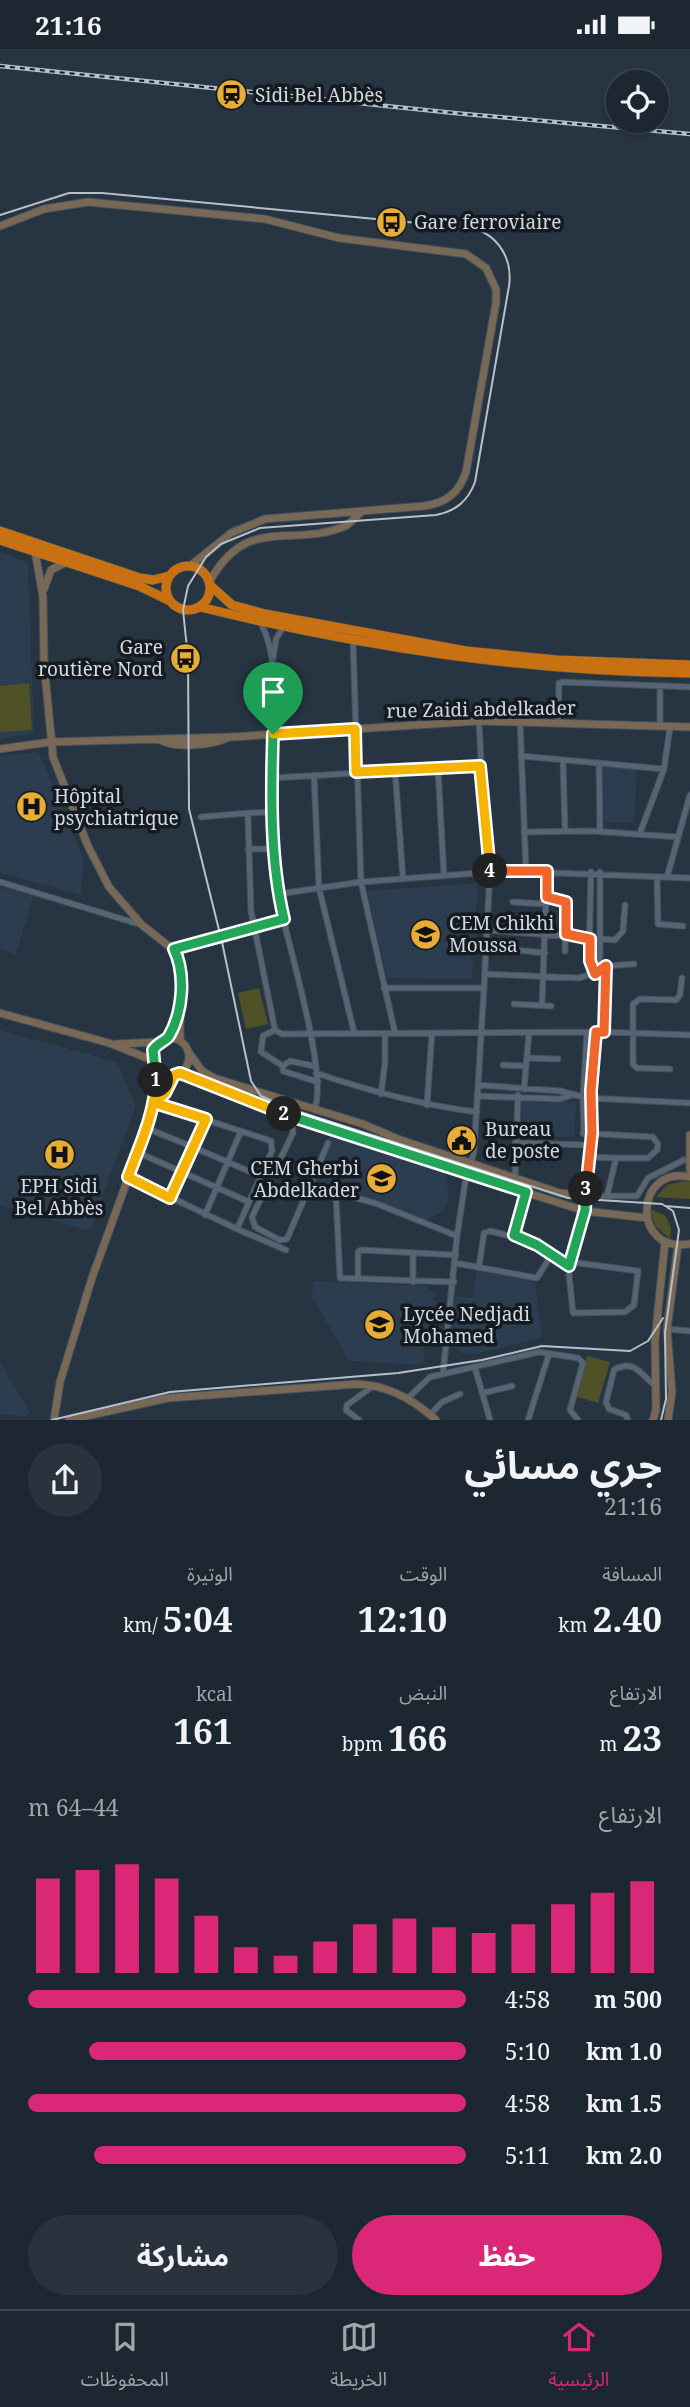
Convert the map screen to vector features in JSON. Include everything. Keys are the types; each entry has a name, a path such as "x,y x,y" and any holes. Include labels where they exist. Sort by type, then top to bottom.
{"highway":[{"path":"0,531 140,578 153,580 170,576"},
{"path":"0,540 152,591 184,610 200,607 353,641 517,665 690,673"},
{"path":"170,601 166,591 170,576 175,570 190,566 203,571 210,584 232,605 265,614 466,651 570,660 690,665"},
{"path":"200,607 209,598 210,584"}],"main road":[{"path":"0,226 44,209 104,202 265,219 339,239 456,251 481,262 494,281 496,303 462,483 449,498 434,505 274,517 255,522 220,539 190,566"},
{"path":"210,584 231,552 251,541 343,527 362,512"},
{"path":"341,513 343,527"},
{"path":"35,551 43,597 50,742 92,856 117,898 142,925 174,949 178,961 180,1041"},
{"path":"43,597 51,569 61,563 75,564"},
{"name":"rue Zaidi abdelkader","path":"0,749 50,742 160,740 170,744 188,744 231,737 478,720 690,727"},
{"path":"168,1038 180,1011"},
{"path":"0,1013 109,1043 152,1060"},
{"path":"109,1043 159,1042 168,1038 180,1041 202,1071 214,1078 363,1123 560,1193 586,1196"},
{"path":"54,1420 60,1382 79,1317 156,1101 156,1069 152,1060 153,1050 159,1042"},
{"path":"156,1101 188,1064 188,1051"},
{"path":"156,1069 177,1074 292,1118 585,1210 647,1218"},
{"path":"690,1135 690,1170"},
{"path":"688,1150 675,1176 654,1188 647,1202 647,1218 650,1228 665,1241 678,1245 690,1244"},
{"path":"675,1176 690,1177"},
{"path":"653,1420 656,1386 655,1340 665,1241"},
{"path":"668,1420 672,1391 667,1329 678,1245"},
{"path":"69,1420 168,1398 376,1384 408,1397 433,1417"}],"street":[{"path":"260,622 269,639 272,666 272,778 278,894 311,1034 318,1082 318,1098 314,1110"},
{"path":"272,666 276,639 283,627"},
{"path":"353,641 361,882 395,1033"},
{"path":"668,673 668,687"},
{"path":"558,721 559,683 562,682 690,687"},
{"path":"660,687 660,726"},
{"path":"443,1373 457,1236 471,1163 477,1112 485,974 490,871 478,720"},
{"path":"520,720 526,871"},
{"path":"640,833 664,769 670,727"},
{"path":"521,756 563,762 664,769"},
{"path":"563,762 565,830"},
{"path":"599,763 600,831"},
{"path":"272,778 480,766"},
{"path":"438,769 444,876"},
{"path":"395,771 403,879"},
{"path":"314,775 319,888 354,1032"},
{"path":"667,877 690,795"},
{"path":"201,817 273,812"},
{"path":"248,813 251,911 275,1030 282,1034 604,1032 690,1035"},
{"path":"524,832 600,831 677,837"},
{"path":"248,849 275,849"},
{"path":"278,894 361,882 490,871 600,872 690,878"},
{"path":"542,1005 547,933 547,871"},
{"path":"591,872 590,961 595,970"},
{"path":"595,970 599,961 600,872"},
{"path":"657,877 658,925 683,926"},
{"path":"0,882 142,925"},
{"path":"513,902 566,900 565,951"},
{"path":"487,930 566,934 615,940 621,937 625,905"},
{"path":"174,949 284,919"},
{"path":"505,949 545,953"},
{"path":"485,974 586,977 606,966 634,964"},
{"path":"604,1032 606,966"},
{"path":"670,1069 635,1066 635,1001 676,1000 680,995 682,978"},
{"path":"384,988 484,988"},
{"path":"514,1005 551,1006"},
{"path":"275,1030 263,1036 261,1052 283,1066 285,1074 318,1082"},
{"path":"587,1032 583,1133 590,1139"},
{"path":"479,1267 487,1231 514,1235 570,1264 638,1271 634,1305 625,1312 573,1313 570,1264 585,1210 596,1032"},
{"path":"381,1094 386,1063 385,1033"},
{"path":"427,1105 432,1033"},
{"path":"515,1178 518,1098 526,1066 529,1033"},
{"path":"527,1058 558,1059"},
{"path":"283,1066 290,1062 381,1094 427,1105 477,1112"},
{"path":"503,1065 526,1066"},
{"path":"478,1086 561,1091 583,1097 690,1103"},
{"path":"477,1096 560,1099 572,1095"},
{"path":"156,1101 274,1144 237,1229"},
{"path":"292,1118 293,1133 252,1217 255,1227 280,1240 287,1239 328,1143"},
{"path":"170,1198 206,1119"},
{"path":"146,1128 229,1160 260,1176"},
{"path":"205,1215 241,1131"},
{"path":"515,1143 653,1137 658,1144 657,1150 648,1158 588,1157"},
{"path":"137,1152 249,1202"},
{"path":"607,1196 616,1157"},
{"path":"586,1196 637,1196 648,1178 684,1160"},
{"path":"128,1177 205,1215 286,1250"},
{"path":"514,1235 526,1192"},
{"path":"454,1282 358,1279 337,1275 337,1195 375,1203 457,1236"},
{"path":"358,1279 359,1250 455,1259 479,1267 537,1278 552,1254"},
{"path":"413,1254 413,1282"},
{"path":"667,1329 690,1331"},
{"path":"408,1397 430,1377 539,1352 578,1359 583,1363 570,1410 578,1420"},
{"path":"528,1420 549,1354"},
{"path":"628,1420 626,1415 610,1409 606,1402 616,1368 624,1366 642,1370 656,1386"},
{"path":"475,1368 490,1420"},
{"path":"359,1420 346,1410 347,1405 376,1384"},
{"path":"482,1393 512,1386"},
{"path":"433,1417 442,1402 460,1394"}],"shaded area":[{"path":"0,552 28,562 34,734 0,738"},
{"name":"Hôpital psychiatrique","path":"36,752 40,755 83,858 81,895 0,873 0,756"},
{"path":"601,767 637,768 634,823 604,822"},
{"name":"CEM Chikhi Moussa","path":"478,883 472,979 387,978 367,891"},
{"path":"0,887 33,896 16,955 0,950"},
{"name":"EPH Sidi Bel Abbès","path":"0,1030 117,1062 136,1106 90,1231 0,1205"},
{"path":"518,1100 576,1102 575,1137 516,1136"},
{"name":"CEM Gherbi Abdelkader","path":"330,1132 444,1168 449,1197 442,1212 422,1222 314,1183"},
{"path":"478,1268 534,1275 542,1338 475,1354 460,1353 451,1343 450,1335 455,1296 472,1298"},
{"name":"Lycée Nedjadi Mohamed","path":"313,1281 426,1286 435,1294 433,1300 437,1301 437,1322 432,1322 433,1328 425,1335 423,1365 349,1361 312,1297"},
{"path":"0,1362 30,1412 26,1416 0,1414"}],"green space":[{"path":"29,683 32,730 0,732 0,686"},
{"path":"259,988 268,1024 246,1029 238,993"},
{"path":"690,1182 690,1199 656,1197 667,1185"},
{"path":"650,1209 666,1216 671,1228 670,1239 655,1226"},
{"path":"587,1356 610,1362 598,1403 575,1396"}],"tram line":[{"path":"0,215 69,193 102,193 471,228 489,236 502,249 509,266 509,286 475,482 465,500 450,511 436,515 260,528 221,544 206,557 188,586 183,610 188,658 189,809 222,942 251,1081 261,1096 291,1109 568,1198 662,1204 673,1211 679,1230 665,1333 666,1399 661,1420"},
{"path":"665,1206 690,1208"},
{"path":"52,1420 170,1392 398,1373 482,1360 542,1346 630,1351 648,1341 663,1318"}],"railway":[{"path":"0,66 454,113 690,134"}],"place":[{"name":"Sidi Bel Abbès","path":"232,95"},
{"name":"Gare ferroviaire","path":"391,222"},
{"name":"Gare routière Nord","path":"186,658"},
{"name":"Hôpital psychiatrique","path":"31,807"},
{"name":"CEM Chikhi Moussa","path":"426,934"},
{"name":"Bureau de poste","path":"462,1140"},
{"name":"EPH Sidi Bel Abbès","path":"59,1155"},
{"name":"CEM Gherbi Abdelkader","path":"382,1179"},
{"name":"Lycée Nedjadi Mohamed","path":"380,1325"}],"route":[{"path":"273,734 275,849 278,894 284,919 174,949 178,961 180,1011 168,1038 159,1042 153,1050 157,1098 155,1103 137,1152 128,1177 170,1198 206,1119 155,1103 157,1098 165,1093 174,1075 180,1073 315,1126 526,1192 514,1235 537,1245 569,1266 585,1210 589,1139 592,1133 596,1032 604,1032 606,966 595,974 590,961 590,939 566,934 566,902 565,899 547,897 547,871 490,871 480,766 356,772 355,729 273,734"}]}
